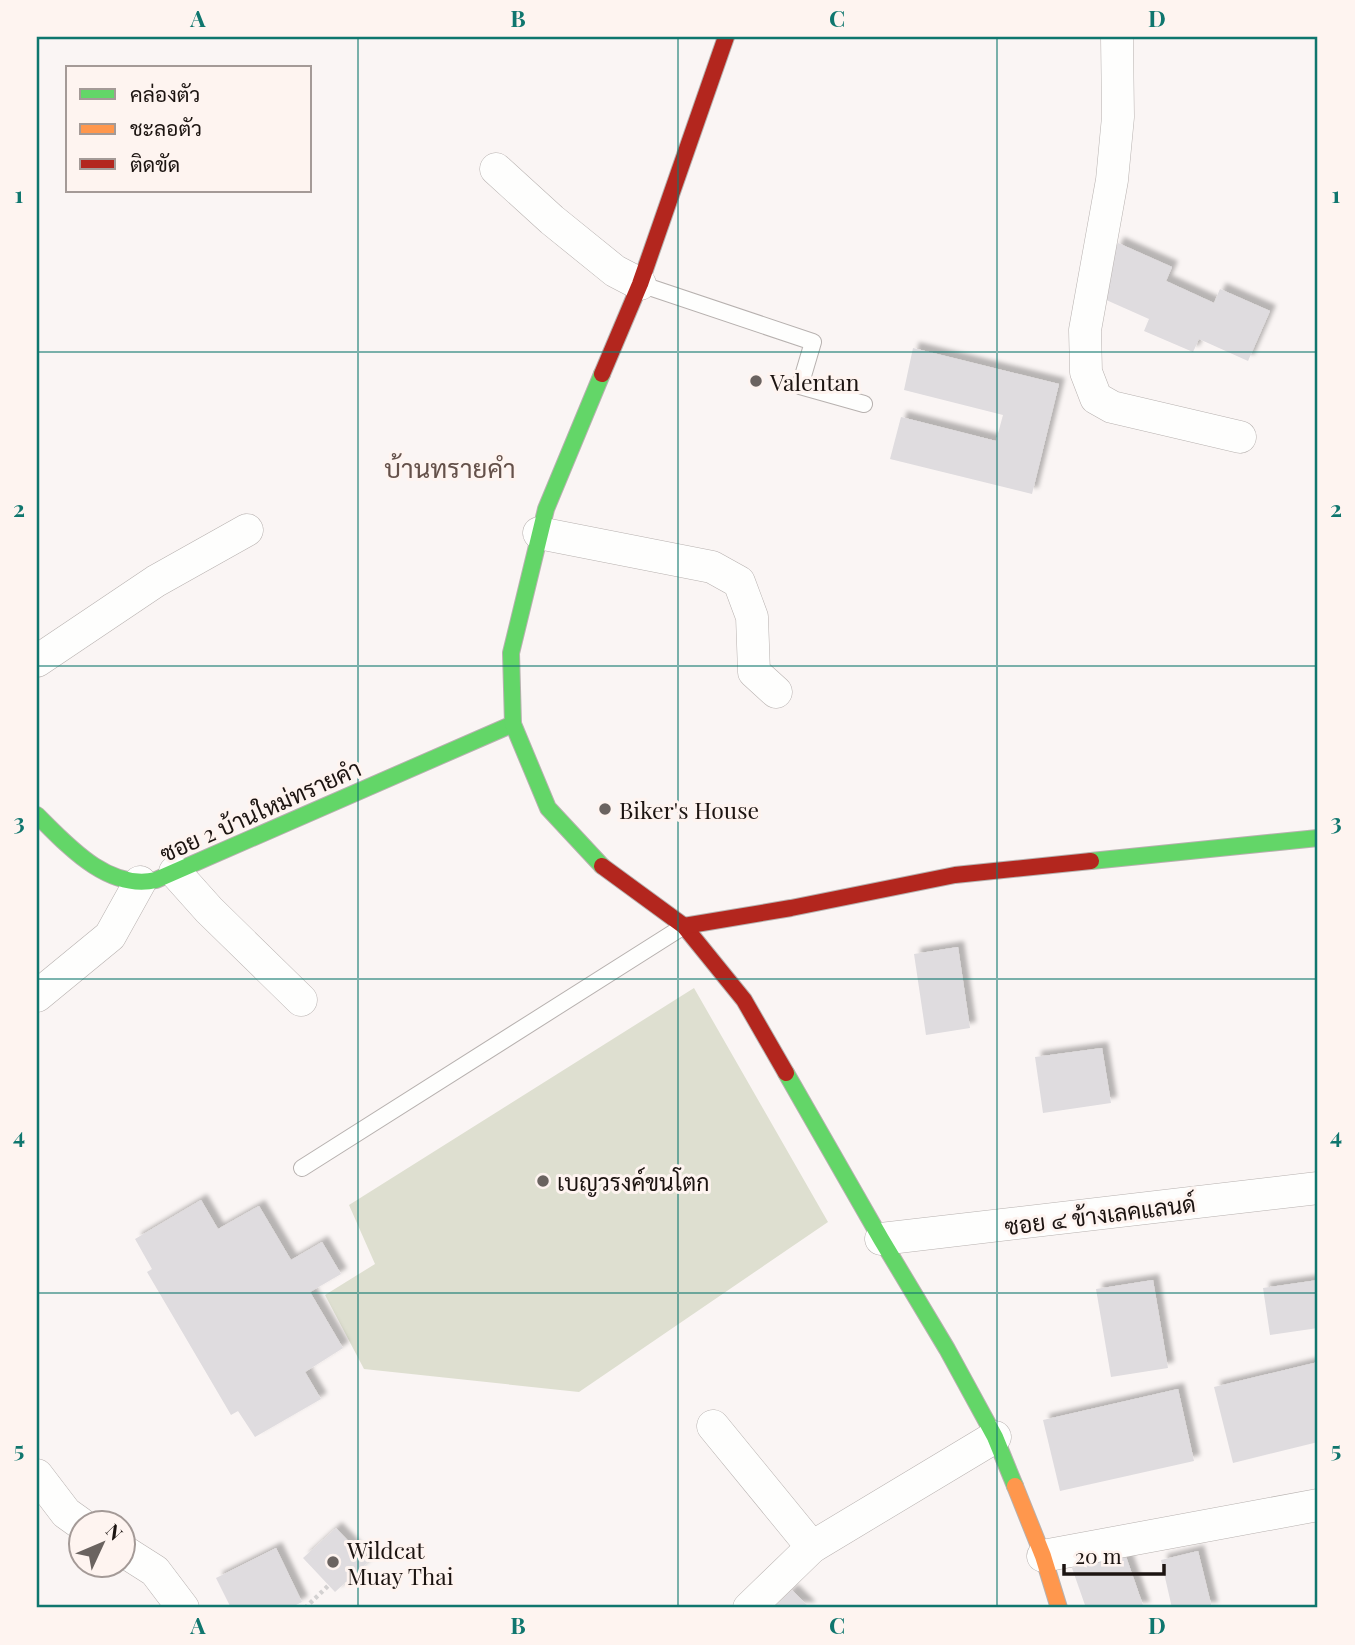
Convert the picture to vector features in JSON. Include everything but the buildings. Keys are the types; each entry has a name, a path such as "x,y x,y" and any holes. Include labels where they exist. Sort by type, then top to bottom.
{"street":[{"path":"726,37 640,284 546,509 511,653 513,724 548,808 606,869 684,926 744,1000 947,1349 995,1437 1043,1556 1059,1608"},
{"path":"1117,37 1118,117 1114,167 1085,330 1086,372 1096,398 1112,407 1240,438"},
{"path":"496,169 552,220 615,271 640,284"},
{"path":"37,661 156,581 247,530"},
{"path":"540,533 712,567 738,582 752,617 754,672 776,692"},
{"name":"ซอย 2 บ้านใหม่ทรายคำ","path":"37,815 68,846 109,875 140,883 156,880 513,724"},
{"path":"684,926 955,875 1318,838"},
{"path":"175,872 209,910 301,1000"},
{"path":"37,996 110,936 140,883"},
{"name":"ซอย ๔ ข้างเลคแลนด์","path":"881,1239 1318,1188"},
{"path":"713,1426 812,1547"},
{"path":"748,1608 812,1547 995,1437"},
{"path":"37,1475 66,1513"},
{"path":"1043,1556 1318,1505"},
{"path":"136,1559 155,1571 183,1608"}],"lane":[{"path":"640,284 813,342 800,386 864,404"},
{"path":"302,1168 684,926"}],"path":[{"path":"305,1608 329,1586"}],"shaded area":[{"path":"694,988 828,1222 579,1392 364,1369 325,1295 375,1264 349,1205"}],"traffic: fast":[{"path":"602,374 546,509 511,653 513,724 548,808 602,866"},
{"path":"37,815 75,852 105,872 138,882 156,880 513,724"},
{"path":"1091,861 1318,838"},
{"path":"786,1073 947,1349 995,1437 1015,1486"}],"traffic: slow":[{"path":"1015,1486 1043,1556 1059,1608"}],"traffic: jam":[{"path":"602,374 640,284 726,37"},
{"path":"684,926 955,875 1091,861"},
{"path":"602,866 684,926 744,1000 786,1073"}],"place":[{"name":"Valentan","path":"756,381"},
{"name":"Biker's House","path":"605,809"},
{"name":"เบญวรงค์ขนโตก","path":"543,1181"},
{"name":"Wildcat Muay Thai","path":"333,1562"}],"district":[{"name":"บ้านทรายคำ","path":"450,467"}]}
